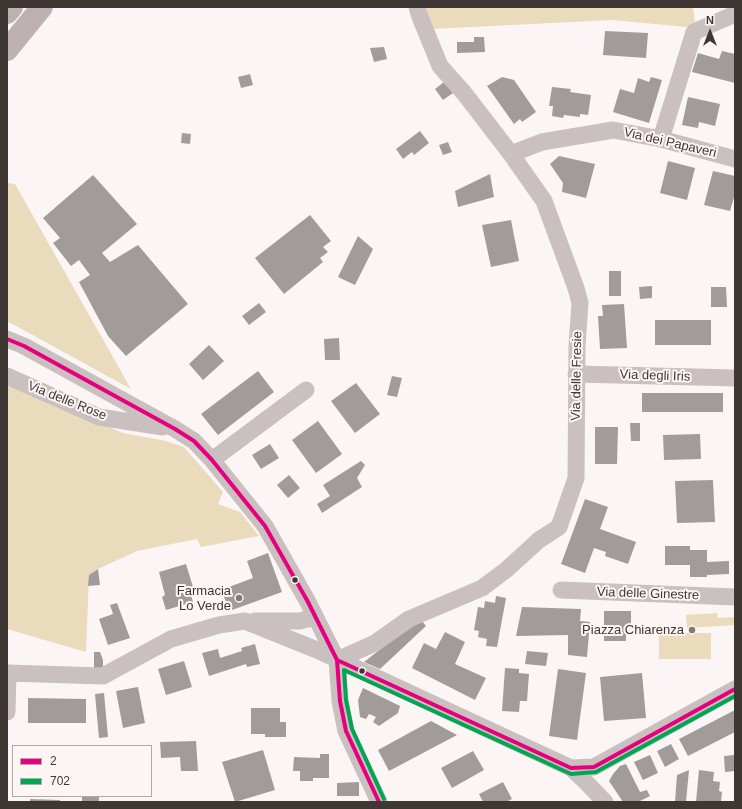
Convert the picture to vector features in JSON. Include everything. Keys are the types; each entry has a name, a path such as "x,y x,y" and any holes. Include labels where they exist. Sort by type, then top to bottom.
{"highway":[{"path":"7,13 12,7"},
{"path":"7,50 42,7"}],"street":[{"name":"Via delle Fresie","path":"337,660 374,643 409,619 482,588 506,570 539,540 559,527 576,478 576,346 580,303 576,288 544,200 464,93 440,66 417,7"},
{"path":"662,139 694,32 735,14"},
{"name":"Via dei Papaveri","path":"511,154 542,142 613,130 662,139 735,159"},
{"path":"7,339 24,346 175,429 194,442 212,460 265,526 337,660 340,701 346,731 379,802"},
{"name":"Via degli Iris","path":"576,374 735,378"},
{"name":"Via delle Rose","path":"7,376 99,417 175,429"},
{"path":"212,460 306,390"},
{"path":"107,418 116,407 112,395"},
{"name":"Via delle Ginestre","path":"562,590 735,597"},
{"path":"7,712 7,673 103,676 171,639 218,625 245,621 300,622 315,617"},
{"path":"245,621 317,650 571,768 605,802"},
{"path":"571,768 594,767 735,689"}],"shaded area":[{"path":"423,7 693,7 695,23 686,27 612,20 431,29"},
{"path":"7,183 15,184 131,389 7,321"},
{"path":"7,383 123,433 166,441 184,447 223,492 218,504 240,512 259,536 201,547 197,539 137,551 98,569 89,575 86,652 7,629"},
{"path":"717,613 718,618 735,617 735,625 687,628 686,615"},
{"path":"659,633 711,633 711,659 659,659"}],"building":[{"path":"605,31 648,33 646,58 603,55"},
{"path":"474,37 484,37 485,52 457,53 457,42 474,42"},
{"path":"384,47 387,59 374,62 370,48"},
{"path":"722,51 735,54 735,83 692,72 698,53 719,59"},
{"path":"250,74 253,85 241,88 238,77"},
{"path":"502,77 514,80 536,112 522,122 520,119 514,124 487,86"},
{"path":"651,77 662,80 649,123 613,112 620,89 634,93 638,78 649,82"},
{"path":"444,82 453,93 443,100 435,89"},
{"path":"552,87 571,89 570,92 591,95 588,115 580,114 580,117 564,115 563,118 552,116 553,106 549,106"},
{"path":"688,97 720,104 715,126 699,122 698,128 682,125"},
{"path":"420,131 429,143 414,155 412,152 403,159 396,149"},
{"path":"182,133 191,134 190,144 181,143"},
{"path":"448,142 452,152 443,155 439,145"},
{"path":"559,156 595,164 586,198 562,192 563,183 550,164"},
{"path":"668,161 695,168 687,200 660,193"},
{"path":"713,171 735,176 735,194 730,211 704,205"},
{"path":"490,174 494,197 458,207 455,191"},
{"path":"93,175 137,224 102,253 110,262 138,245 188,304 126,356 108,336 79,282 90,275 79,260 71,266 53,243 60,238 43,218"},
{"path":"310,215 331,241 323,247 328,252 320,258 323,262 284,294 255,258"},
{"path":"511,220 519,261 491,267 482,225"},
{"path":"358,236 373,249 355,285 338,277"},
{"path":"609,271 621,271 621,296 609,296"},
{"path":"652,286 652,298 640,299 639,287"},
{"path":"711,287 726,287 727,307 711,307"},
{"path":"259,303 266,312 249,325 242,316"},
{"path":"624,304 627,348 600,349 598,316 603,316 602,305"},
{"path":"655,320 711,320 711,345 655,345"},
{"path":"339,338 340,360 325,360 324,339"},
{"path":"209,345 224,361 203,380 189,364"},
{"path":"258,371 274,392 218,435 201,414"},
{"path":"392,376 402,378 397,397 387,395"},
{"path":"356,383 380,414 355,433 331,401"},
{"path":"642,393 723,393 723,412 642,412"},
{"path":"318,421 342,454 316,473 292,440"},
{"path":"630,423 640,423 640,441 631,441"},
{"path":"595,427 618,427 617,464 595,464"},
{"path":"700,434 701,459 664,460 663,435"},
{"path":"270,444 279,458 261,469 252,455"},
{"path":"361,461 365,465 357,478 362,487 322,513 317,504 330,496 323,485"},
{"path":"289,475 300,488 288,498 277,485"},
{"path":"713,480 715,522 677,523 675,481"},
{"path":"585,499 608,507 600,529 636,542 628,564 605,556 606,552 594,548 585,573 561,564"},
{"path":"665,546 690,546 690,550 707,550 707,562 729,561 729,574 707,575 707,577 690,577 690,565 665,565"},
{"path":"268,553 282,592 232,610 229,603 227,604 221,590 253,578 247,561"},
{"path":"186,564 193,587 189,588 193,602 166,610 162,597 165,595 159,572"},
{"path":"98,569 100,585 88,586 89,575"},
{"path":"496,596 506,598 497,647 486,646 487,639 478,637 479,631 474,630 478,607 484,608 485,601 495,603"},
{"path":"117,603 130,638 108,645 99,619 113,614 110,605"},
{"path":"522,607 581,609 580,621 590,622 587,657 568,655 568,635 516,636"},
{"path":"604,611 631,611 631,628 626,628 626,641 604,641"},
{"path":"422,621 426,626 380,669 364,662 405,630"},
{"path":"445,632 465,642 455,664 486,678 475,700 412,668 424,643 436,649"},
{"path":"255,644 260,664 247,667 246,664 209,676 202,653 218,649 220,658 242,651 241,648"},
{"path":"527,651 548,653 546,666 525,664"},
{"path":"94,652 100,652 103,660 103,667 94,670"},
{"path":"184,661 192,687 166,695 158,669"},
{"path":"505,668 519,669 519,673 529,674 527,701 520,701 519,712 502,711"},
{"path":"558,669 586,673 577,740 549,736"},
{"path":"642,673 646,718 604,721 600,677"},
{"path":"138,687 145,723 123,728 116,691"},
{"path":"363,688 400,706 398,713 379,726 373,722 376,717 369,714 366,719 360,717 358,700"},
{"path":"104,693 108,737 99,738 95,694"},
{"path":"28,698 86,699 86,723 28,723"},
{"path":"251,708 280,708 280,722 286,722 286,737 265,737 265,734 251,734"},
{"path":"735,710 735,732 688,756 679,739"},
{"path":"431,721 457,735 389,771 378,750"},
{"path":"196,741 198,771 181,771 180,757 161,758 160,742"},
{"path":"671,744 679,759 665,767 657,751"},
{"path":"263,750 275,790 235,802 222,762"},
{"path":"473,751 484,770 452,788 441,768"},
{"path":"320,754 329,754 329,778 313,778 313,781 300,781 300,771 293,771 294,757 320,758"},
{"path":"650,755 658,773 643,780 634,762"},
{"path":"735,755 735,771 725,772 724,756"},
{"path":"626,764 640,792 647,790 650,796 638,802 623,802 609,781 620,766"},
{"path":"689,770 686,802 675,802 677,775"},
{"path":"699,770 714,772 713,781 720,782 719,791 722,792 721,802 696,802"},
{"path":"359,782 359,796 337,796 337,783"},
{"path":"503,782 512,799 506,802 483,802 479,794"},
{"path":"82,797 99,797 99,802 82,802"},
{"path":"30,799 60,800 60,802 30,802"}],"transit line":[{"name":"2","path":"7,339 24,346 175,429 194,441 212,460 265,526 308,602 337,660 340,701 346,731 379,802"},
{"name":"2","path":"337,660 571,768 594,767 735,689"},
{"name":"702","path":"384,799 352,729 346,700 344,670 571,774 596,772 735,696"}],"place":[{"name":"Farmacia Lo Verde","path":"239,598"},
{"name":"Piazza Chiarenza","path":"692,630"}]}
